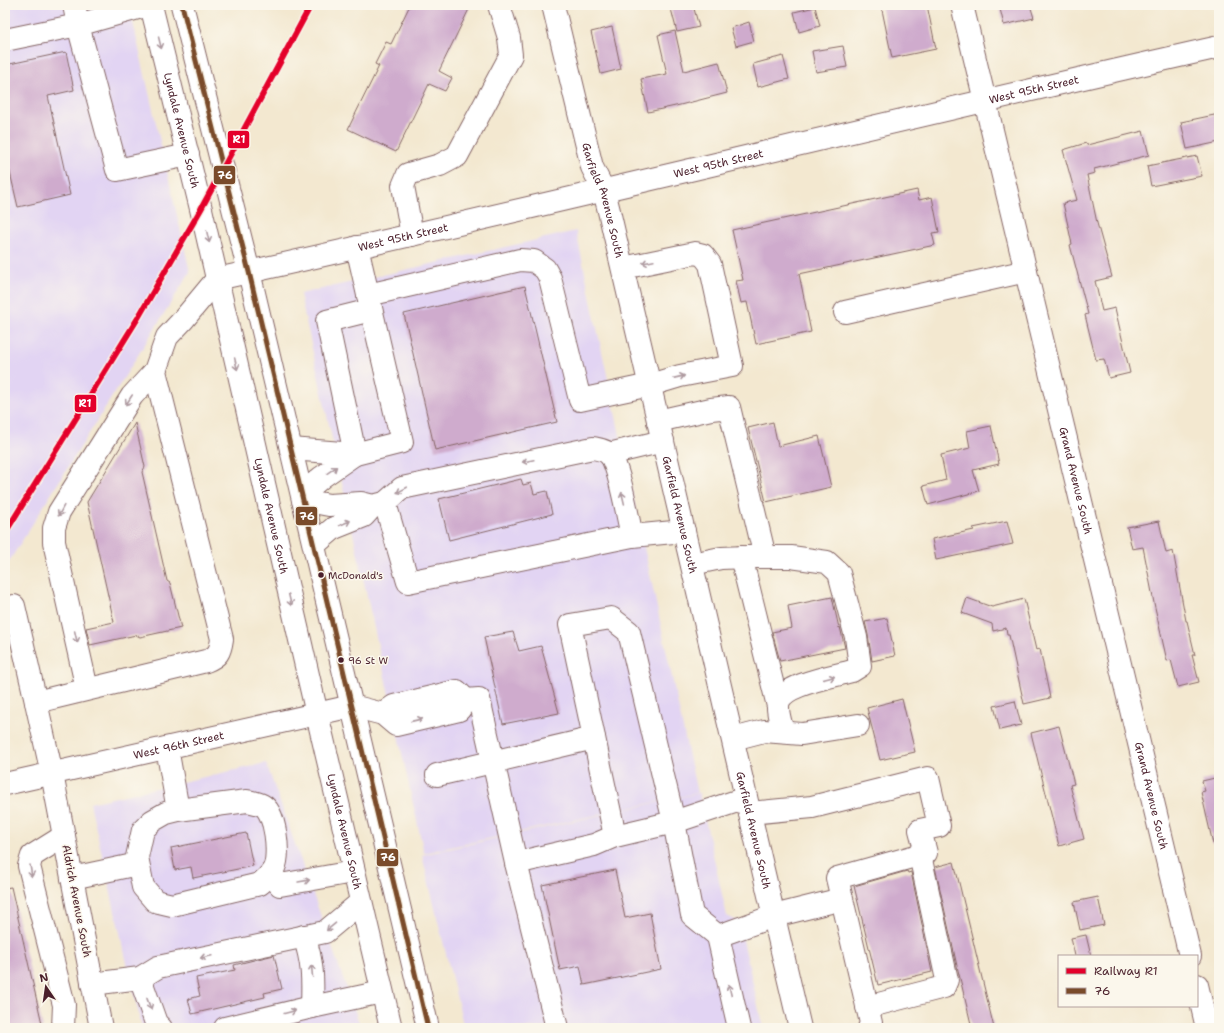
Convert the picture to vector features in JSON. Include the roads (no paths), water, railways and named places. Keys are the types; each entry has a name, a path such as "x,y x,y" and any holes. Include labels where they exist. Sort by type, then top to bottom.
{"street":[{"path":"5,40 76,15 150,5"},
{"name":"Lyndale Avenue South","path":"150,5 188,155 316,714 391,1028"},
{"path":"182,5 249,272 428,1028"},
{"path":"412,234 403,186 408,174 440,165 457,156 511,55 509,38 499,5"},
{"name":"Garfield Avenue South","path":"553,5 592,167 604,191 623,268 800,1028"},
{"name":"Grand Avenue South","path":"962,5 1190,955"},
{"path":"76,15 117,170 188,155"},
{"name":"West 95th Street","path":"217,279 604,191 985,100 1219,47"},
{"path":"291,449 355,454 402,442 356,247"},
{"path":"355,454 327,321 369,303 520,260 534,260 545,269 550,278 580,400 650,385 680,376 708,372 732,366 710,264 703,255 695,253 623,268"},
{"path":"845,312 1026,271"},
{"path":"87,689 54,542 54,528 59,512 132,396 155,371 166,337 183,320 217,279"},
{"path":"36,702 206,661 216,657 221,649 222,639 155,371"},
{"path":"609,454 711,409 729,407 765,557"},
{"path":"314,545 334,528 364,516 402,488 593,448 609,454 616,466 632,536"},
{"path":"302,497 322,477 355,454"},
{"path":"302,497 329,505 361,503 379,505"},
{"path":"379,505 408,582 632,536 684,531"},
{"path":"741,557 778,706 783,732"},
{"path":"692,564 721,558 791,557 827,562 839,573 856,637 860,666 852,671 796,686 780,698 778,706"},
{"name":"Aldrich Avenue South","path":"14,606 52,774 101,1028"},
{"path":"615,836 570,625 611,618 629,632 674,822 692,915 718,936 739,1028"},
{"path":"352,706 383,714 396,725 459,710 466,700 479,699 516,863 557,1028"},
{"name":"West 96th Street","path":"5,784 352,706"},
{"path":"733,739 764,731 802,734 858,725"},
{"path":"437,775 594,738"},
{"path":"167,748 178,810"},
{"path":"516,863 594,845 615,836 748,805 812,807 928,778 939,826 920,830 926,853 836,878 842,899 865,1022 944,987 947,980 920,855"},
{"path":"247,801 262,805 270,813 277,841 273,867 260,884 172,904 155,901 143,887 138,864 137,857 143,830 152,821 166,813 178,810 247,801"},
{"path":"62,1028 64,1005 30,866 32,856 64,836"},
{"path":"72,878 138,864"},
{"path":"273,867 292,868 352,865"},
{"path":"718,936 774,916 842,899"},
{"path":"92,984 140,978 158,968 325,932 361,902"},
{"path":"304,936 310,956 313,982 312,1007"},
{"path":"140,978 156,1023 161,1028"},
{"path":"1198,989 1207,1028"},
{"path":"225,1028 382,992"}],"rail line":[{"name":"R1","path":"5,533 138,318 201,209 311,5"}],"place":[{"name":"McDonald's","path":"321,575"},
{"name":"96 St W","path":"341,660"}]}
